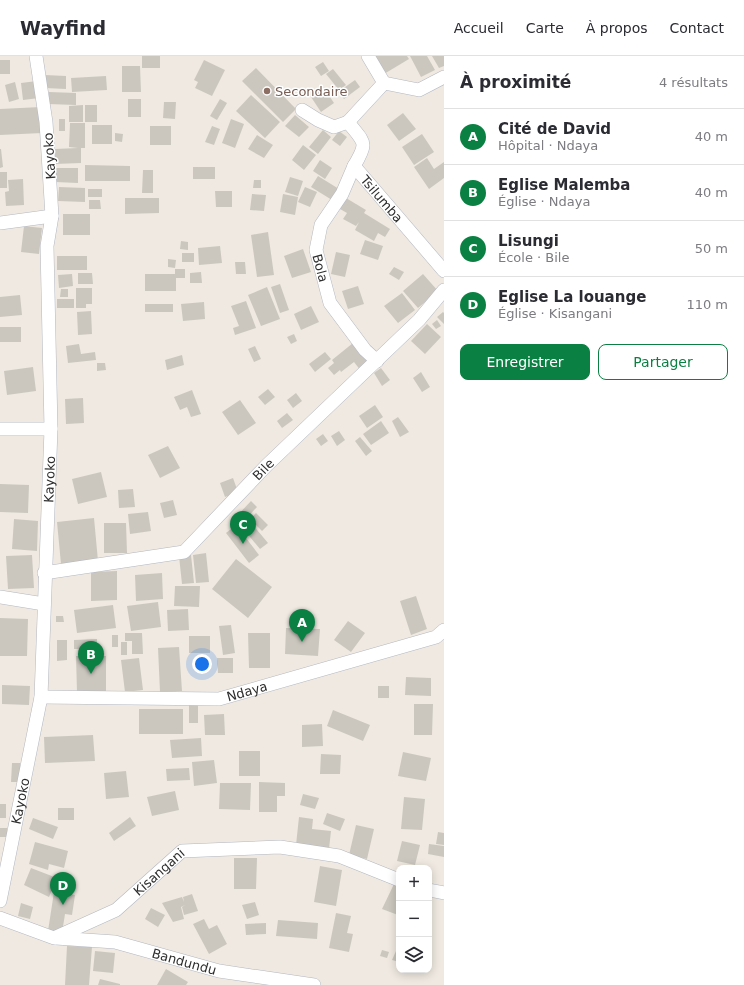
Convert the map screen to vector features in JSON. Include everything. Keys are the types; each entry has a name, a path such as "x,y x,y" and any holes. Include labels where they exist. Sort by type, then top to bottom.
{"street":[{"name":"Kayoko","path":"0,901 41,697 44,573 51,429 47,246 52,216 46,122 36,56"},
{"path":"368,56 384,83 419,90 444,77"},
{"path":"302,110 318,120 334,127 348,122 384,83"},
{"name":"Tsilumba","path":"348,122 364,142 364,149 354,166 444,271"},
{"name":"Bola","path":"354,166 342,194 322,225 316,250 330,302 365,350 378,361"},
{"path":"0,223 52,216"},
{"name":"Bile","path":"44,573 184,552 266,466 378,361 419,320 444,290"},
{"path":"0,429 51,429"},
{"path":"0,597 44,604"},
{"name":"Ndaya","path":"41,697 219,699 436,637 444,630"},
{"name":"Kisangani","path":"54,938 116,910 182,850 280,847 339,856 396,879"},
{"path":"432,891 444,893"},
{"path":"0,918 54,938"},
{"name":"Bandundu","path":"54,938 115,942 218,971 314,985"}],"building":[{"path":"142,56 160,56 160,68 142,68"},
{"path":"373,56 407,56 409,59 384,74"},
{"path":"410,56 427,56 435,70 421,77"},
{"path":"432,56 444,56 444,66 439,68"},
{"path":"0,60 10,60 10,74 0,74"},
{"path":"204,60 225,70 212,96 195,88 198,82 194,80"},
{"path":"323,62 329,71 321,76 315,67"},
{"path":"122,66 140,66 141,92 122,92"},
{"path":"256,68 296,109 283,122 242,81"},
{"path":"333,69 346,85 339,90 326,74"},
{"path":"45,75 66,76 66,89 45,88"},
{"path":"106,76 107,90 72,92 71,78"},
{"path":"355,80 360,87 344,99 338,92"},
{"path":"37,81 39,98 23,100 21,83"},
{"path":"15,82 19,99 9,102 5,85"},
{"path":"324,88 334,103 321,112 311,97"},
{"path":"49,92 76,93 76,105 48,104"},
{"path":"251,95 280,122 265,138 236,111"},
{"path":"128,99 141,99 141,117 128,117"},
{"path":"220,99 227,103 217,120 210,116"},
{"path":"164,102 176,102 175,119 163,118"},
{"path":"83,105 83,122 69,122 69,106"},
{"path":"85,105 97,105 97,122 85,122"},
{"path":"41,107 42,133 0,135 0,109"},
{"path":"403,113 416,129 399,141 387,125"},
{"path":"295,115 309,127 299,137 285,126"},
{"path":"59,119 65,119 65,131 59,131"},
{"path":"231,119 244,124 235,148 222,143"},
{"path":"70,123 85,123 85,148 81,148 81,163 55,164 55,149 78,148 69,147"},
{"path":"92,125 112,125 112,144 92,144"},
{"path":"150,126 171,126 171,145 150,145"},
{"path":"212,126 220,129 214,145 205,142"},
{"path":"323,130 331,137 318,154 309,147"},
{"path":"339,131 347,137 340,146 332,140"},
{"path":"115,133 123,134 122,142 115,141"},
{"path":"422,134 434,152 414,165 402,147"},
{"path":"257,135 273,145 264,158 248,149"},
{"path":"303,145 316,155 304,170 292,160"},
{"path":"0,149 3,167 0,168"},
{"path":"427,158 434,169 444,162 444,178 429,189 414,167"},
{"path":"320,160 332,168 325,179 313,171"},
{"path":"85,165 130,166 130,181 85,181"},
{"path":"193,167 215,167 215,179 193,179"},
{"path":"55,168 78,168 78,183 55,182"},
{"path":"143,170 153,170 153,193 142,193"},
{"path":"0,172 7,172 7,188 0,188"},
{"path":"318,176 339,189 332,200 311,187"},
{"path":"290,177 303,181 298,196 285,192"},
{"path":"23,179 24,205 6,206 5,192 9,191 8,180"},
{"path":"254,180 261,180 261,188 253,188"},
{"path":"59,187 85,188 85,202 58,201"},
{"path":"305,187 317,192 310,207 298,202"},
{"path":"88,189 102,189 102,197 88,197"},
{"path":"215,191 232,191 232,207 216,207"},
{"path":"252,194 266,195 264,211 250,210"},
{"path":"283,194 298,197 295,215 280,212"},
{"path":"125,198 159,198 159,213 125,214"},
{"path":"346,198 366,210 364,213 390,229 385,237 378,233 374,241 355,230 359,222 356,226 343,219 347,213 340,209"},
{"path":"89,200 100,200 101,209 89,209"},
{"path":"63,214 90,214 90,235 63,235"},
{"path":"24,226 42,228 39,254 21,252"},
{"path":"268,232 274,275 257,277 251,235"},
{"path":"365,240 383,246 378,260 360,254"},
{"path":"181,241 188,242 188,250 180,249"},
{"path":"220,246 222,263 199,265 198,248"},
{"path":"303,249 311,272 292,278 284,256"},
{"path":"336,252 350,255 345,277 331,274"},
{"path":"182,253 194,253 194,262 182,262"},
{"path":"57,256 87,256 87,270 57,270"},
{"path":"168,259 176,260 175,268 168,267"},
{"path":"235,262 245,262 246,274 236,274"},
{"path":"394,267 404,272 399,280 389,274"},
{"path":"175,269 185,269 185,278 176,278 176,291 145,291 145,274 175,274"},
{"path":"201,272 202,283 190,283 190,273"},
{"path":"78,273 92,273 93,284 78,284"},
{"path":"72,274 73,286 59,288 58,275"},
{"path":"423,274 438,291 418,308 403,291"},
{"path":"280,284 289,310 280,313 271,287"},
{"path":"358,286 364,304 348,309 342,291"},
{"path":"267,287 280,319 261,326 248,295"},
{"path":"76,288 92,288 92,304 86,304 86,308 76,308"},
{"path":"61,289 68,289 68,297 60,297"},
{"path":"402,293 415,310 398,323 384,306"},
{"path":"20,295 22,315 0,317 0,297"},
{"path":"57,299 74,299 74,308 57,308"},
{"path":"246,301 256,328 235,335 233,328 239,326 231,306"},
{"path":"204,302 205,319 183,321 181,304"},
{"path":"145,304 173,304 173,312 145,312"},
{"path":"311,306 319,322 301,330 294,314"},
{"path":"91,311 92,334 78,335 77,312"},
{"path":"443,312 444,313 444,324 437,317"},
{"path":"437,320 441,326 436,329 432,324"},
{"path":"427,324 441,337 425,354 411,341"},
{"path":"0,327 21,327 21,342 0,342"},
{"path":"294,334 297,341 291,344 287,337"},
{"path":"353,343 370,363 361,371 354,362 341,372 340,370 334,375 328,368 334,363 332,360"},
{"path":"79,344 81,354 95,352 96,360 68,363 66,346"},
{"path":"255,346 261,359 254,362 248,349"},
{"path":"325,352 331,359 315,372 309,364"},
{"path":"182,355 184,365 167,370 165,360"},
{"path":"97,363 105,363 106,370 97,371"},
{"path":"33,367 36,391 7,395 4,371"},
{"path":"381,368 390,380 382,386 374,373"},
{"path":"421,372 430,387 422,392 413,378"},
{"path":"268,389 275,397 265,405 258,397"},
{"path":"192,390 201,414 191,417 187,407 180,410 174,397"},
{"path":"296,393 302,401 293,408 287,400"},
{"path":"83,398 84,423 66,424 65,399"},
{"path":"240,400 256,423 238,435 222,412"},
{"path":"375,405 383,417 367,428 359,416"},
{"path":"287,413 293,420 282,428 277,421"},
{"path":"398,417 409,432 400,437 392,421"},
{"path":"381,421 389,433 371,445 363,434"},
{"path":"339,431 345,440 337,446 331,436"},
{"path":"323,434 328,441 321,446 316,439"},
{"path":"360,437 372,451 366,456 355,441"},
{"path":"168,446 180,468 160,478 148,455"},
{"path":"101,472 107,497 78,504 72,479"},
{"path":"233,478 238,492 225,497 220,483"},
{"path":"0,484 29,485 28,513 0,512"},
{"path":"133,489 135,507 119,508 118,490"},
{"path":"173,500 177,515 164,518 160,503"},
{"path":"251,501 257,507 241,524 234,519"},
{"path":"148,512 151,531 130,534 128,514"},
{"path":"256,513 268,525 262,531 250,519"},
{"path":"94,518 98,561 61,564 57,522"},
{"path":"14,519 38,521 37,551 12,549"},
{"path":"104,523 126,523 127,553 104,553"},
{"path":"236,525 259,555 249,563 226,533"},
{"path":"253,525 268,543 260,549 245,531"},
{"path":"206,553 209,582 196,583 193,555"},
{"path":"32,555 34,588 8,589 6,556"},
{"path":"191,555 194,583 182,584 179,556"},
{"path":"236,559 272,587 248,618 212,589"},
{"path":"117,571 117,600 91,601 91,572"},
{"path":"162,573 163,599 136,601 135,575"},
{"path":"175,586 200,586 199,607 174,606"},
{"path":"416,596 427,629 411,635 400,601"},
{"path":"158,602 161,627 131,631 127,606"},
{"path":"113,605 116,628 77,633 74,610"},
{"path":"188,609 189,630 168,631 167,610"},
{"path":"56,616 63,616 64,622 56,622"},
{"path":"0,618 28,619 27,656 0,656"},
{"path":"348,621 365,633 351,652 334,640"},
{"path":"231,625 235,653 223,655 219,626"},
{"path":"286,628 320,629 318,656 285,654"},
{"path":"125,633 142,633 143,654 132,654 132,641 125,641"},
{"path":"248,633 270,633 270,668 249,668"},
{"path":"112,635 118,635 118,647 112,647"},
{"path":"189,636 210,636 210,653 189,653"},
{"path":"97,639 97,649 74,649 74,640"},
{"path":"57,640 67,640 67,660 57,661"},
{"path":"121,642 127,642 127,655 121,655"},
{"path":"179,647 182,691 160,692 158,648"},
{"path":"76,656 106,656 106,692 77,692"},
{"path":"139,658 143,690 125,692 121,660"},
{"path":"217,658 233,658 233,673 218,673"},
{"path":"406,677 431,678 431,696 405,695"},
{"path":"2,685 30,686 29,705 2,704"},
{"path":"378,686 389,686 389,698 378,698"},
{"path":"189,704 198,705 198,723 189,723"},
{"path":"414,704 433,704 432,735 414,735"},
{"path":"139,709 183,709 183,734 139,734"},
{"path":"333,710 370,725 363,741 327,726"},
{"path":"224,714 225,735 205,735 204,715"},
{"path":"322,724 323,746 302,747 302,725"},
{"path":"93,735 95,761 45,763 44,737"},
{"path":"201,738 202,756 172,758 170,740"},
{"path":"239,751 260,751 260,776 239,776"},
{"path":"403,752 431,758 426,781 398,776"},
{"path":"321,754 341,755 340,774 320,774"},
{"path":"214,760 217,783 194,786 192,762"},
{"path":"12,763 20,763 20,782 11,782"},
{"path":"189,768 190,780 167,781 166,769"},
{"path":"126,771 129,797 106,799 104,773"},
{"path":"259,782 285,783 285,796 277,796 277,812 259,812"},
{"path":"220,783 251,783 250,810 219,809"},
{"path":"175,791 179,810 152,816 147,797"},
{"path":"303,794 319,798 315,809 300,805"},
{"path":"404,797 425,799 422,830 401,829"},
{"path":"0,804 6,804 6,818 0,818"},
{"path":"58,808 74,808 74,820 58,820"},
{"path":"327,813 345,819 340,831 323,824"},
{"path":"130,817 136,826 114,841 109,833"},
{"path":"299,817 313,819 312,829 331,831 329,849 296,845"},
{"path":"33,818 58,827 53,839 29,829"},
{"path":"356,825 374,829 367,859 349,855"},
{"path":"0,828 7,828 7,837 0,837"},
{"path":"438,832 444,833 444,845 436,844"},
{"path":"402,841 420,845 415,865 397,861"},
{"path":"35,842 68,851 64,868 49,864 48,870 29,864"},
{"path":"429,844 444,846 444,857 428,854"},
{"path":"234,858 257,858 256,889 234,889"},
{"path":"320,866 342,870 336,906 314,902"},
{"path":"31,868 57,878 49,897 24,885"},
{"path":"394,884 396,885 396,914 382,909"},
{"path":"54,892 75,895 72,915 65,914 62,933 48,931"},
{"path":"192,894 198,911 184,915 182,907 185,905 181,907 184,919 173,922 162,903 182,897 184,902 183,897"},
{"path":"255,902 259,915 247,919 242,905"},
{"path":"21,903 33,907 30,919 18,916"},
{"path":"151,908 165,915 158,927 145,919"},
{"path":"336,913 351,916 347,933 353,934 349,952 329,948"},
{"path":"204,919 209,929 217,925 227,944 209,954 193,924"},
{"path":"278,920 318,923 317,939 276,936"},
{"path":"266,923 266,934 246,935 245,924"},
{"path":"67,946 92,947 89,985 65,985"},
{"path":"382,950 389,952 387,958 380,956"},
{"path":"95,951 115,953 113,973 93,971"},
{"path":"396,951 396,961 392,960"},
{"path":"166,969 188,982 186,985 157,985"},
{"path":"100,979 120,984 120,985 98,985"}],"place":[{"name":"Secondaire","path":"267,91"},
{"name":"Lisungi","path":"243,544"},
{"name":"Cité de David","path":"302,642"},
{"name":"Eglise Malemba","path":"91,674"},
{"name":"Eglise La louange","path":"63,905"}]}
